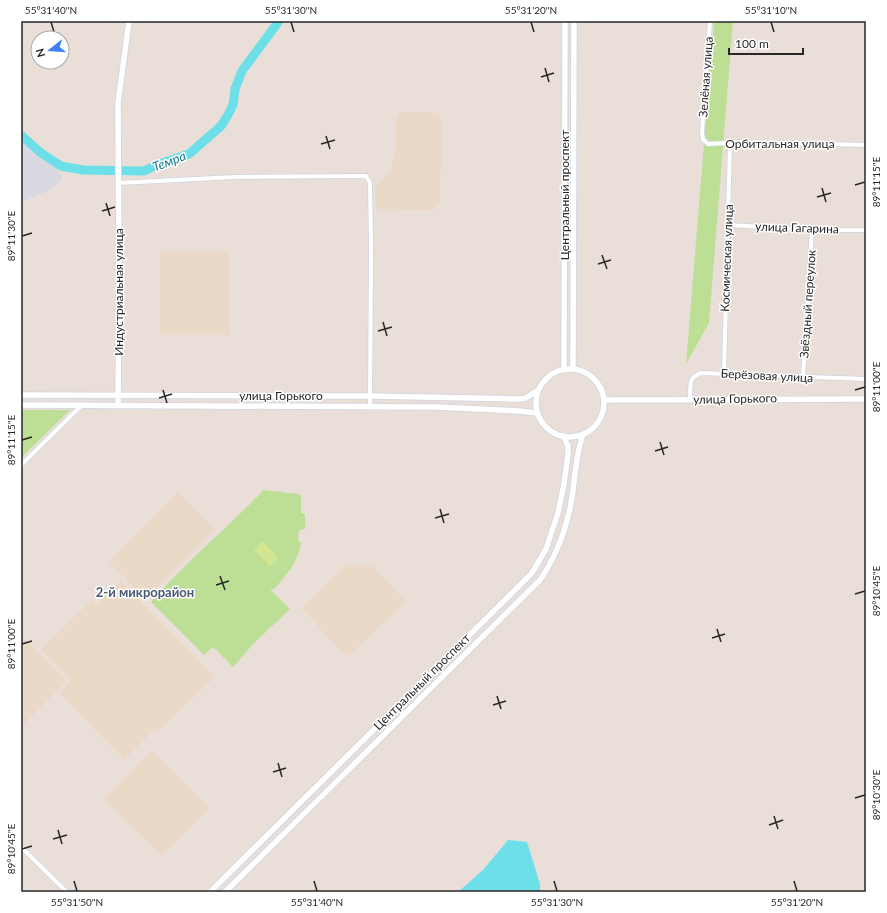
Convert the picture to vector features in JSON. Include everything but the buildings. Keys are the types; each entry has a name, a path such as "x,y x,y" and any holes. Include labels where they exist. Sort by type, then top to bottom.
{"main road":[{"name":"Индустриальная улица","path":"118,406 118,103 129,21"},
{"name":"Центральный проспект","path":"564,370 565,21"},
{"name":"Центральный проспект","path":"573,369 574,21"},
{"path":"573,369 589,375 596,381 604,400 602,414 594,427 583,434 574,437 564,437 549,430 543,424 537,413 536,401 538,390 548,377 556,372 573,369"},
{"name":"улица Горького","path":"21,395 370,396 519,399 526,398 538,390"},
{"name":"улица Горького","path":"604,400 866,399"},
{"name":"улица Горького","path":"21,406 370,407 436,408 537,413"},
{"name":"Центральный проспект","path":"225,892 540,580 549,567 555,554 568,514 583,434"},
{"name":"Центральный проспект","path":"210,892 532,573 546,549 558,513 564,484 568,446 564,437"},
{"path":"546,549 555,554"},
{"path":"385,719 392,726"}],"street":[{"name":"Зелёная улица","path":"702,132 710,21"},
{"name":"Орбитальная улица","path":"702,132 703,139 708,144 744,142 866,145"},
{"name":"Космическая улица","path":"724,373 730,143"},
{"path":"118,183 235,177 366,176 370,183 370,407"},
{"name":"улица Гагарина","path":"729,225 812,230 866,230"},
{"name":"Звёздный переулок","path":"803,377 812,230"},
{"name":"Берёзовая улица","path":"690,400 691,380 694,375 701,373 866,379"},
{"path":"21,465 81,406"},
{"path":"21,847 67,892"}],"shaded area":[{"path":"400,112 435,112 440,115 442,122 440,203 434,210 376,209 375,185 382,181 392,165 396,144 396,119"},
{"path":"21,141 28,144 57,169 63,179 51,190 21,202"},
{"path":"160,251 229,251 229,335 160,335"},
{"path":"177,492 215,530 145,599 109,561"},
{"path":"346,565 372,565 406,602 347,657 301,608"},
{"path":"121,581 215,677 158,732 155,729 124,760 59,693 71,680 41,650 92,600 97,604"},
{"path":"21,635 67,681 23,725 21,722"},
{"path":"152,750 210,808 162,856 104,799"}],"green space":[{"path":"714,21 733,21 709,323 686,364"},
{"path":"21,410 70,410 21,458"},
{"path":"264,490 299,494 301,496 301,513 305,514 305,529 299,530 298,541 301,542 300,548 298,555 288,573 274,589 270,589 290,609 254,643 233,667 213,647 204,655 151,602 178,573"},
{"path":"262,541 279,558 270,566 254,550"}],"water":[{"path":"508,840 527,842 540,884 540,892 458,892 483,870"}],"waterway":[{"name":"Темра","path":"21,135 41,153 61,166 83,170 144,171 159,164 189,154 221,126 233,105 235,89 242,71 279,21"}],"district":[{"name":"2-й микрорайон","path":"145,592"}]}
